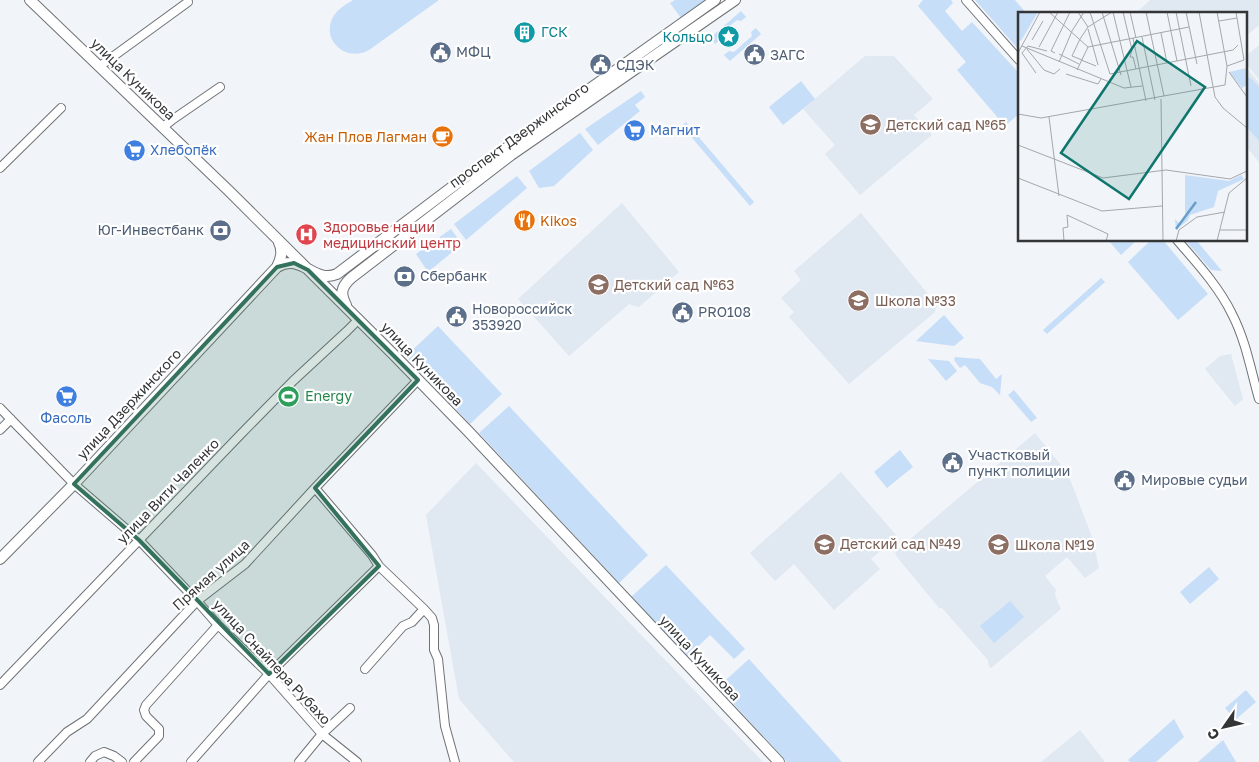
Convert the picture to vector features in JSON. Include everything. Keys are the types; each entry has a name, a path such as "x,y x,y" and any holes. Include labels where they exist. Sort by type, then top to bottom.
{"street":[{"name":"проспект Дзержинского","path":"345,283 508,152 715,0"},
{"name":"проспект Дзержинского","path":"337,274 444,192 508,152 735,0"},
{"path":"966,0 1018,59"},
{"name":"улица Куникова","path":"34,1 329,289 468,431 779,762"},
{"path":"100,66 188,2"},
{"path":"163,127 220,87"},
{"path":"0,168 61,108"},
{"path":"277,267 282,256 281,245 278,239"},
{"path":"1178,241 1217,289 1232,314 1243,340 1259,399"},
{"path":"277,267 284,263 294,262 318,274 326,276 337,274"},
{"name":"улица Дзержинского","path":"0,559 74,484 277,267"},
{"path":"329,289 333,278 337,274"},
{"path":"329,289 345,283"},
{"path":"345,283 342,294 347,308"},
{"name":"улица Вити Чаленко","path":"0,685 286,388 358,319"},
{"name":"Прямая улица","path":"38,762 67,732 87,719 197,601 245,564 418,380"},
{"name":"улица Снайпера Рубахо","path":"0,408 74,484 139,540 218,625 269,674 322,734 357,762"},
{"path":"0,430 10,419"},
{"path":"315,488 372,555 379,566 432,618 434,625 434,650 438,659 444,726 455,762"},
{"path":"191,762 269,674 379,566"},
{"path":"364,669 403,626 412,622 424,609"},
{"path":"134,762 159,736 159,729 146,716 144,710 146,705 218,625"},
{"path":"299,762 322,734 350,708"},
{"path":"90,762 95,756 104,752 122,762"}],"highlighted area":[{"path":"294,263 308,270 418,380 315,488 379,566 269,674 139,540 74,484 277,267"}],"shaded area":[{"path":"353,0 439,0 369,50 353,54 345,52 334,43 330,28 336,13"},
{"path":"675,0 706,0 681,18 670,3"},
{"path":"923,0 951,0 953,3 945,11 962,31 972,22 1018,72 1018,115 1005,126 957,70 966,62 918,6"},
{"path":"975,0 1015,0 1025,12 1018,12 1018,49"},
{"path":"1150,0 1259,0 1259,25 1246,36 1246,12 1137,12"},
{"path":"741,11 746,17 741,21 737,20 719,35 720,40 715,44 710,38"},
{"path":"756,28 761,34 730,61 724,55 729,51 734,52 752,36 751,32"},
{"path":"1259,45 1259,79 1246,64 1246,56"},
{"name":"Детский сад №65","path":"865,56 894,56 933,99 914,115 932,135 860,195 825,154 835,145 803,109"},
{"path":"1246,67 1259,83 1259,162 1246,146"},
{"path":"1246,76 1252,79 1259,87 1259,141 1246,126"},
{"path":"801,81 815,99 783,125 769,107"},
{"path":"641,91 645,97 635,105 640,111 598,145 585,129"},
{"path":"686,122 754,202 750,206 682,126"},
{"path":"580,133 593,150 554,186 539,188 529,171"},
{"path":"517,176 527,188 466,240 454,224"},
{"name":"Детский сад №63","path":"622,203 679,272 639,307 629,304 569,356 518,299"},
{"name":"Школа №33","path":"861,213 937,305 935,312 849,384 789,317 794,312 781,298 801,280 794,271"},
{"path":"451,229 462,244 428,272 416,254"},
{"path":"1109,241 1136,241 1121,255"},
{"path":"1150,241 1164,241 1208,294 1178,320 1128,262"},
{"path":"1186,241 1197,241 1222,271 1211,270"},
{"path":"1101,278 1105,282 1047,334 1043,330"},
{"path":"944,315 964,338 954,346 916,341"},
{"path":"438,326 502,394 470,424 406,356"},
{"path":"1231,354 1243,399 1235,406 1205,369 1220,356"},
{"path":"955,357 980,359 996,379 1002,374 1000,395 992,387 980,383 965,365 960,368 954,360"},
{"path":"928,359 949,361 957,371 946,381"},
{"path":"1014,390 1037,418 1031,422 1008,395"},
{"path":"509,406 648,555 619,583 479,433"},
{"name":"Школа №19","path":"1035,433 1068,474 1092,537 1099,568 1085,578 1067,557 1045,576 1056,590 1055,595 1061,609 990,668 988,660 942,608 939,608 897,557 895,552"},
{"path":"900,450 913,467 887,488 874,472"},
{"path":"476,463 763,762 514,762 459,699 426,515"},
{"name":"Детский сад №49","path":"841,472 897,536 871,559 880,569 834,610 794,564 775,581 750,553"},
{"path":"666,565 745,649 734,659 710,635 687,657 631,597"},
{"path":"1209,567 1219,579 1190,604 1180,592"},
{"path":"1010,601 1024,617 994,643 980,626"},
{"path":"749,659 842,762 787,762 718,687"},
{"path":"1246,690 1256,702 1235,720 1225,708"},
{"path":"1174,719 1184,737 1156,762 1130,762 1128,760"},
{"path":"1080,730 1105,762 1041,762"},
{"path":"1223,740 1236,762 1198,762"}],"place":[{"name":"ГСК","path":"525,32"},
{"name":"Кольцо","path":"729,37"},
{"name":"МФЦ","path":"440,52"},
{"name":"ЗАГС","path":"754,55"},
{"name":"СДЭК","path":"600,65"},
{"name":"Детский сад №65","path":"870,125"},
{"name":"Магнит","path":"634,130"},
{"name":"Жан Плов Лагман","path":"443,137"},
{"name":"Хлебопёк","path":"134,150"},
{"name":"Kikos","path":"524,221"},
{"name":"Юг-Инвестбанк","path":"220,230"},
{"name":"Здоровье нации медицинский центр","path":"307,235"},
{"name":"Сбербанк","path":"404,276"},
{"name":"Детский сад №63","path":"598,285"},
{"name":"Школа №33","path":"859,301"},
{"name":"PRO108","path":"682,312"},
{"name":"Новороссийск 353920","path":"456,317"},
{"name":"Фасоль","path":"66,396"},
{"name":"Energy","path":"289,396"},
{"name":"Участковый пункт полиции","path":"952,463"},
{"name":"Мировые судьи","path":"1125,480"},
{"name":"Детский сад №49","path":"824,544"},
{"name":"Школа №19","path":"999,545"}]}
